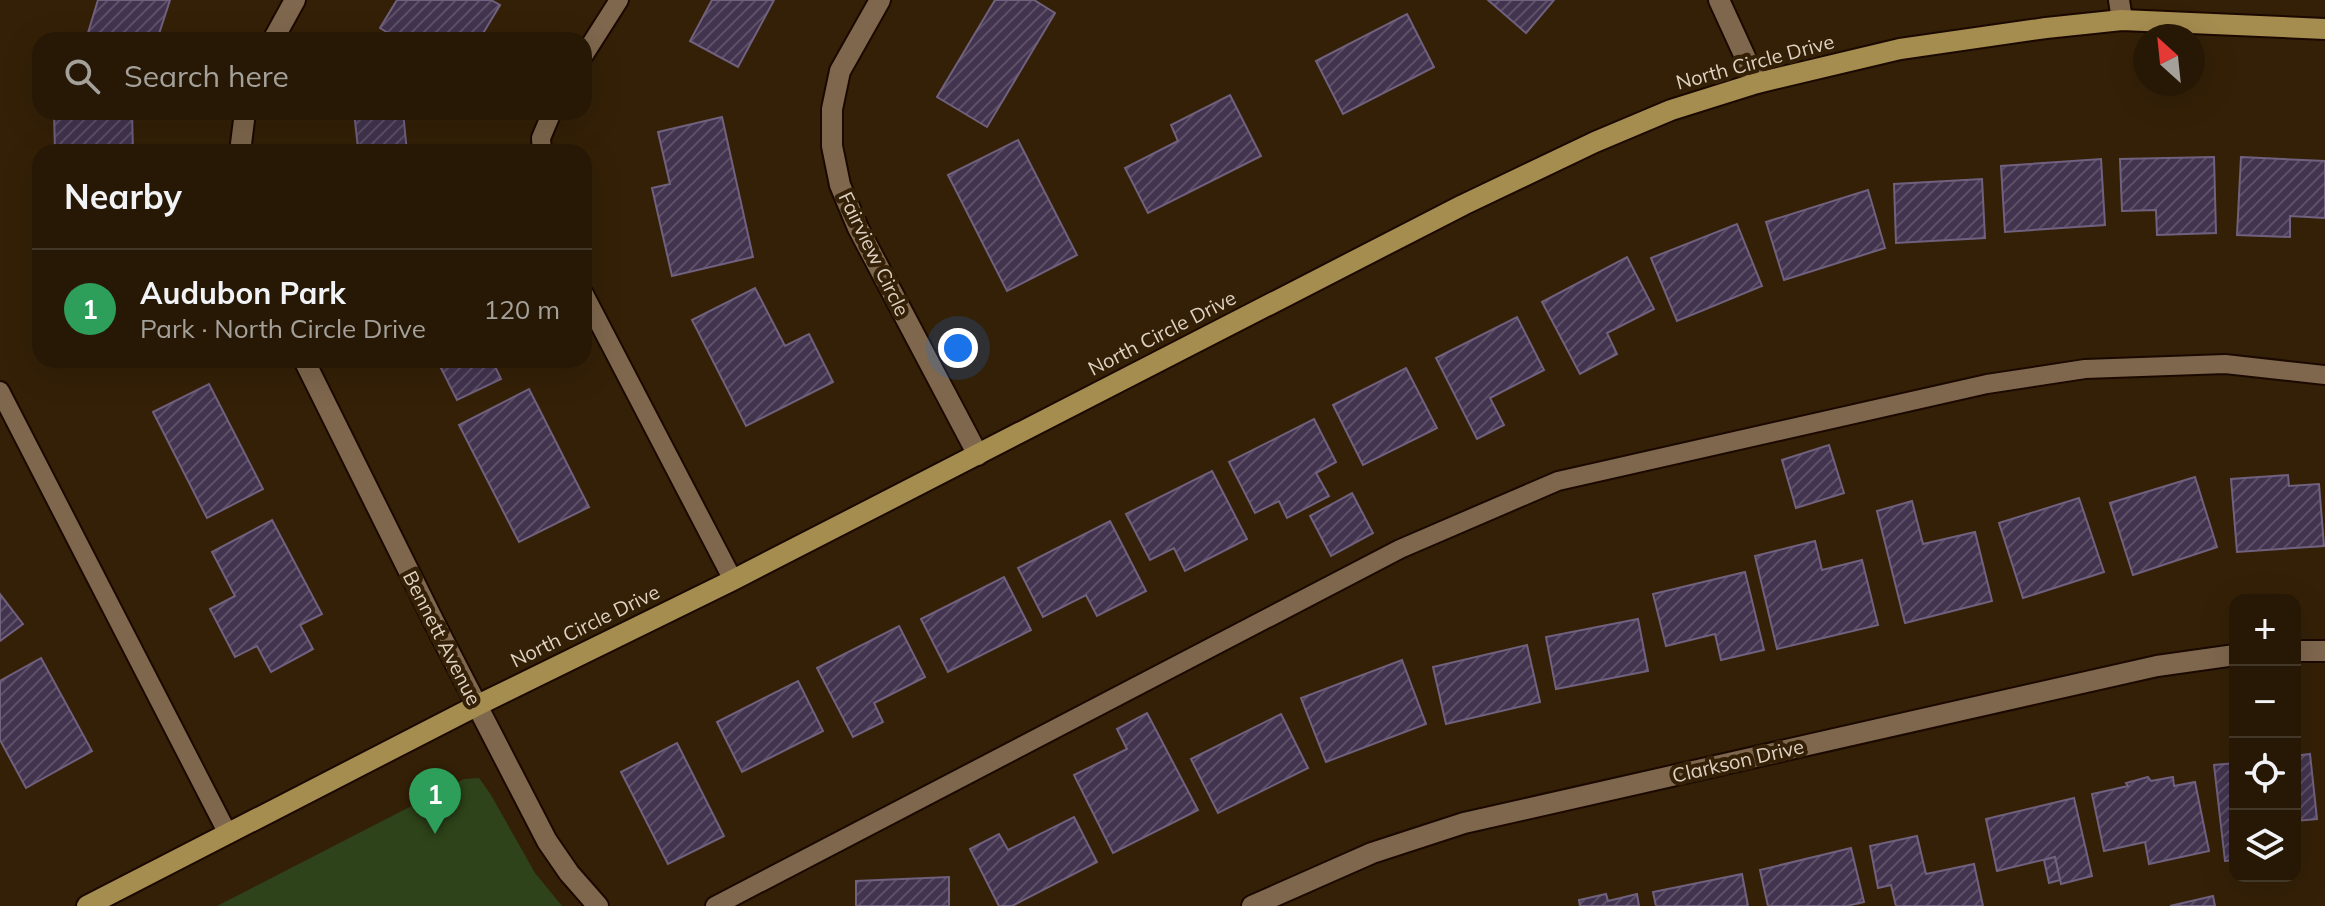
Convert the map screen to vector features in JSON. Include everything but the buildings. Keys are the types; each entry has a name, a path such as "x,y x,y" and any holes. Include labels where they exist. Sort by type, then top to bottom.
{"main road":[{"name":"North Circle Drive","path":"87,906 476,706 733,580 1449,212 1671,110 1757,83 1900,49 2046,28 2120,10 2325,29"}],"street":[{"path":"277,32 295,0"},
{"name":"Fairview Circle","path":"880,0 840,71 832,109 832,146 840,185 858,228 978,455"},
{"path":"1719,0 1757,83"},
{"path":"241,144 244,120"},
{"name":"Bennett Avenue","path":"308,368 476,706 547,841 569,873 598,906"},
{"path":"2301,651 2325,651"},
{"name":"Clarkson Drive","path":"1252,906 1372,853 1464,823 2157,666 2229,656"}],"lane":[{"path":"592,42 619,0"},
{"path":"541,144 549,120"},
{"path":"592,309 733,580"},
{"path":"715,906 1400,549 1558,481 1987,384 2085,369 2225,364 2325,375"},
{"path":"0,391 228,834"}],"green space":[{"path":"479,778 535,873 562,906 217,906 464,779"}],"place":[{"name":"Audubon Park","path":"435,834"}]}
